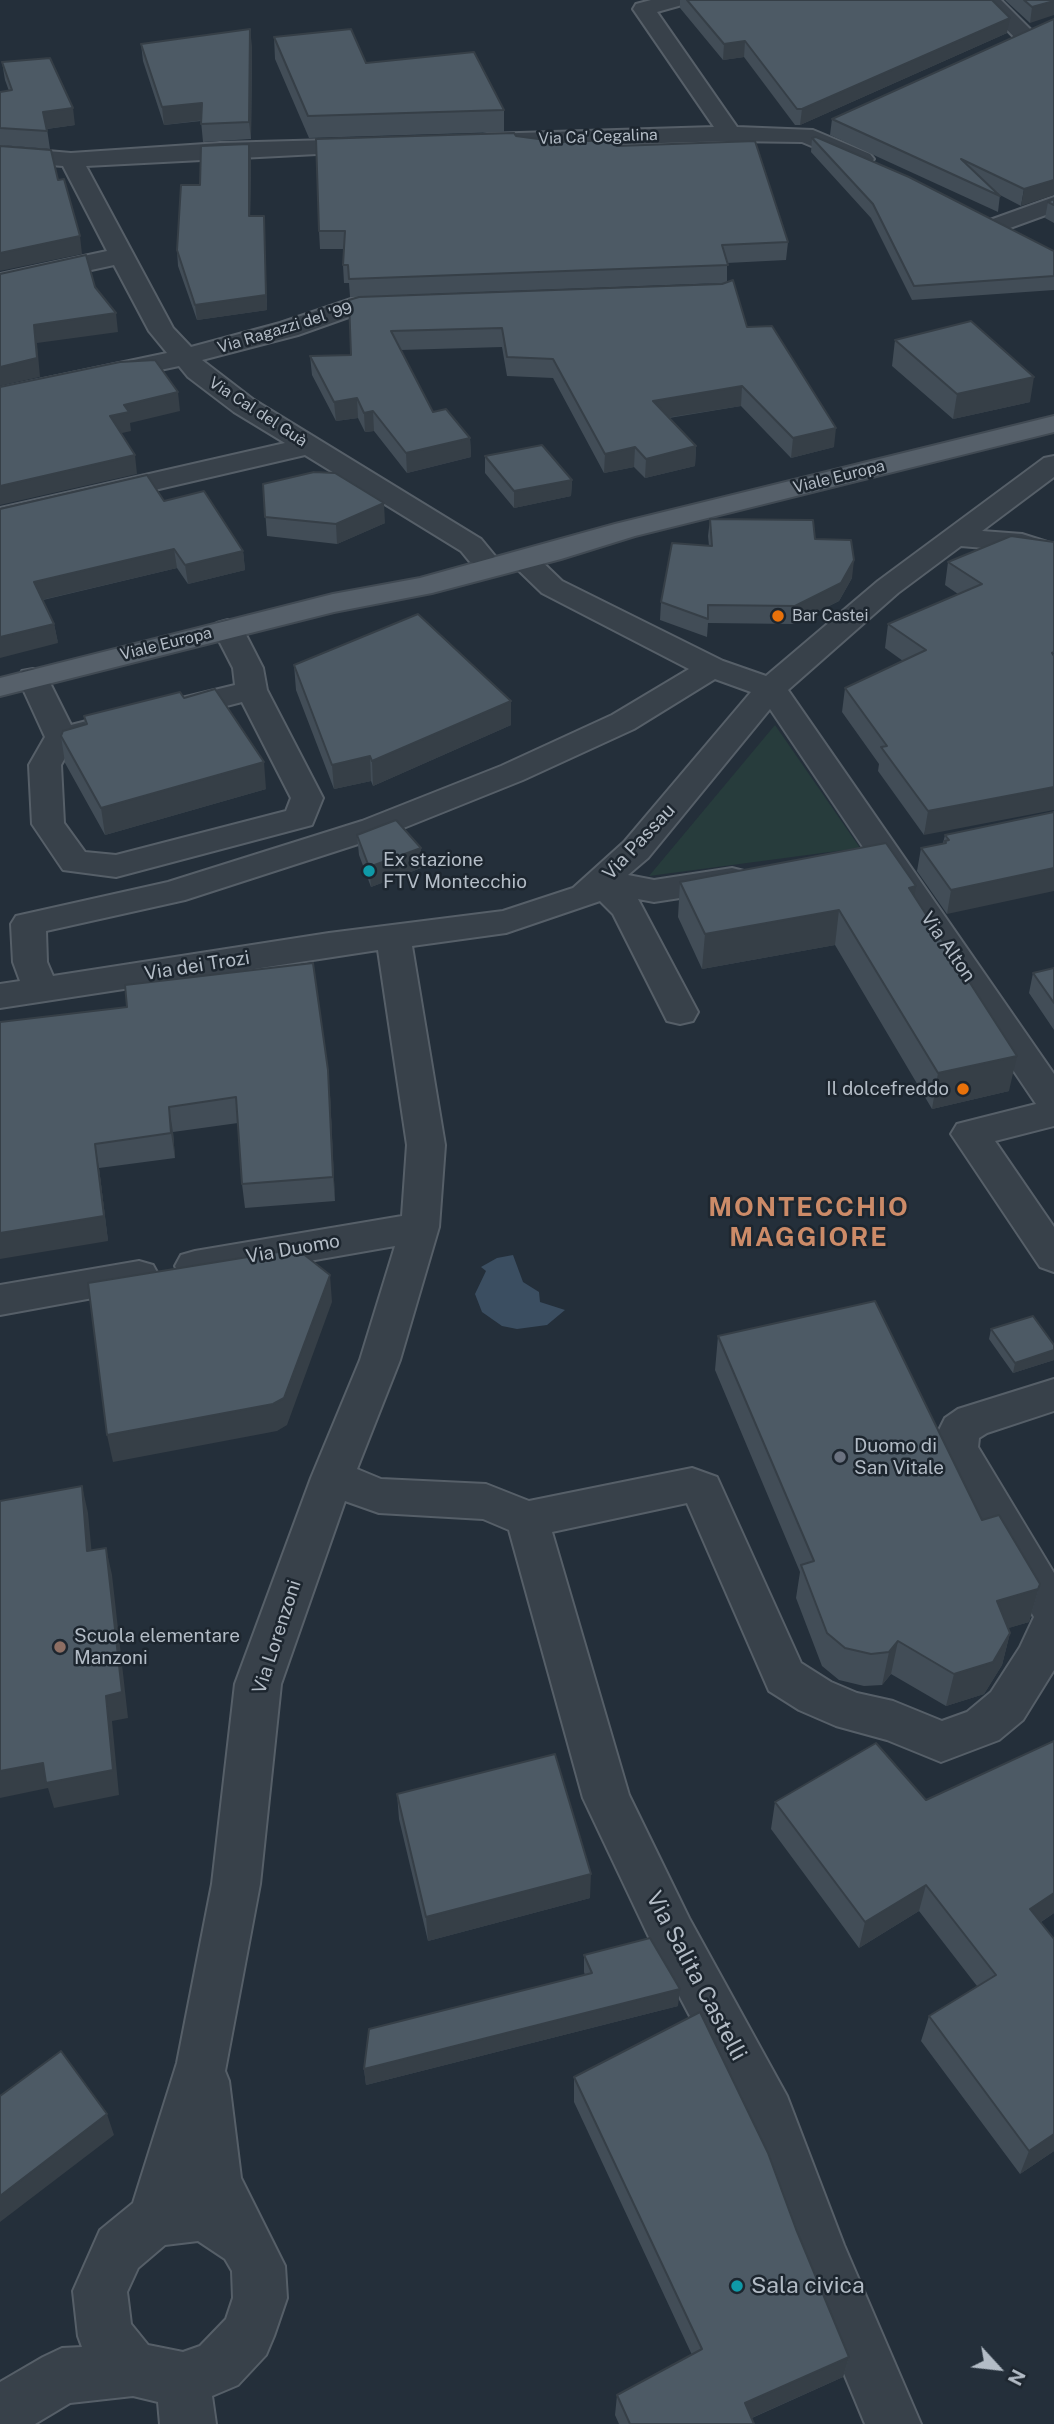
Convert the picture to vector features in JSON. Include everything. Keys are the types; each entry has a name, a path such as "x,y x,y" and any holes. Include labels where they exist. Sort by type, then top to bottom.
{"main road":[{"name":"Viale Europa","path":"0,687 333,603 422,587 625,530 1054,425"},
{"name":"Viale Europa","path":"333,603 406,576 480,556 543,541 625,530"}],"street":[{"path":"674,0 641,4 730,134"},
{"path":"989,0 1035,32 1002,47"},
{"path":"805,135 830,124"},
{"name":"Via Ca' Cegalina","path":"461,142 730,134 805,135 881,168"},
{"path":"0,154 71,160 220,150 392,145"},
{"name":"Via Cal del Guà","path":"71,160 162,331 197,371 244,406 471,545 480,556"},
{"path":"999,225 1054,204"},
{"path":"975,214 1021,238"},
{"path":"0,282 121,256"},
{"name":"Via Ragazzi del '99","path":"0,396 184,357 289,329 357,306 422,302"},
{"path":"0,517 309,446"},
{"name":"Via Passau","path":"394,939 506,922 585,896 636,850 771,688 871,600 1054,464"},
{"path":"1023,487 1041,528"},
{"path":"953,537 1022,542 1054,554"},
{"path":"524,560 552,587 712,668 771,688"},
{"path":"228,629 248,668 251,690 307,798 300,818 116,866 75,862 48,824 46,765 61,737 251,690"},
{"path":"41,990 14,926 173,892 374,828 512,773 623,722 712,668"},
{"path":"33,678 61,737"},
{"name":"Via Alton","path":"771,688 872,859 1054,1102"},
{"path":"872,859 921,850"},
{"path":"603,881 654,891 763,875"},
{"path":"603,881 627,908 680,1012"},
{"path":"394,939 426,1145 420,1227"},
{"name":"Via dei Trozi","path":"0,996 329,946 394,939"},
{"path":"1054,1114 971,1134 1054,1257"},
{"name":"Via Duomo","path":"0,1300 420,1227"},
{"name":"Via Lorenzoni","path":"155,2220 202,2063 236,1884 258,1684 332,1478 380,1360 420,1227"},
{"path":"1054,1395 973,1421 960,1430 957,1448 1054,1612"},
{"path":"332,1478 379,1496 486,1502 527,1519 692,1485 702,1489 785,1677 815,1696 852,1712 893,1721 942,1742 983,1726 1007,1706 1037,1659 1054,1621"},
{"name":"Via Salita Castelli","path":"527,1519 606,1798 672,1934 769,2114 820,2251 893,2424"},
{"name":"Via Lorenzoni","path":"202,2063 215,2183 244,2240"},
{"path":"0,2414 62,2376 168,2391 219,2366 247,2336 260,2298 258,2266 244,2240 204,2214 155,2220 119,2249 100,2291 105,2336 168,2391"}],"green space":[{"path":"775,725 860,848 649,876"}],"water":[{"path":"513,1255 523,1282 539,1292 540,1302 565,1310 547,1325 517,1329 502,1326 482,1312 475,1294 486,1271 481,1267 497,1258"}],"building":[{"path":"687,0 992,0 1010,18 797,109 745,41 724,44"},
{"path":"1024,0 1054,0 1054,1 1032,7"},
{"path":"1054,19 1054,180 1024,189 961,159 1000,196 832,119"},
{"path":"250,29 249,122 201,124 202,103 162,107 141,44"},
{"path":"351,29 366,63 474,52 504,110 308,116 274,37"},
{"path":"50,58 73,108 43,112 47,131 0,128 0,92 12,90 2,62"},
{"path":"514,133 516,136 561,142 615,140 617,146 755,141 788,242 722,245 728,265 349,279 348,265 343,265 345,231 319,231 316,139"},
{"path":"816,137 909,177 1054,251 1054,276 914,286 873,204 812,138"},
{"path":"249,144 249,216 264,216 266,295 195,305 177,250 181,185 200,185 201,146"},
{"path":"0,146 51,150 58,180 64,179 80,236 0,253"},
{"path":"86,255 95,287 116,313 34,325 37,358 0,367 0,274"},
{"path":"733,280 747,327 772,326 836,428 793,438 742,386 653,401 696,446 646,459 635,447 605,454 553,359 507,357 502,328 391,331 433,412 446,409 470,438 406,453 373,411 364,413 357,398 334,402 310,356 351,355 349,300 359,297 722,284"},
{"path":"971,321 1034,377 957,394 895,340"},
{"path":"155,360 178,392 124,405 129,412 110,416 135,455 0,486 0,387 120,362"},
{"path":"542,445 572,480 514,491 485,456"},
{"path":"314,472 335,473 384,503 336,524 265,517 263,484"},
{"path":"147,475 164,501 204,491 243,551 185,565 174,549 34,582 54,624 0,637 0,509"},
{"path":"710,519 813,520 815,539 851,540 854,560 841,583 795,606 708,605 708,619 661,602 672,543 712,546"},
{"path":"1011,536 1054,542 1054,787 928,811 881,747 887,746 845,688 926,650 888,624 982,584 948,562"},
{"path":"418,614 511,701 372,761 370,756 332,765 294,665"},
{"path":"215,689 264,762 101,808 61,736 63,731 87,724 84,716 180,692 184,698"},
{"path":"1054,812 1054,868 951,890 921,848 946,843 945,841 949,840 945,835"},
{"path":"396,820 421,848 369,867 357,835"},
{"path":"886,843 916,886 909,888 1017,1056 938,1073 839,910 705,934 680,882"},
{"path":"313,963 328,1070 333,1177 242,1184 236,1097 169,1107 171,1133 95,1144 104,1216 0,1233 0,1022 127,1007 125,985"},
{"path":"1054,968 1054,1003 1033,973"},
{"path":"297,1249 330,1275 284,1398 273,1404 107,1435 88,1283"},
{"name":"Duomo di San Vitale","path":"875,1301 982,1520 999,1515 1040,1584 1038,1589 997,1601 1010,1633 993,1662 954,1674 898,1641 889,1652 871,1654 845,1648 827,1633 801,1565 814,1561 718,1336"},
{"path":"1033,1316 1054,1345 1054,1350 1015,1363 991,1329"},
{"name":"Scuola elementare Manzoni","path":"82,1486 87,1551 106,1548 122,1692 106,1696 113,1770 46,1783 43,1763 0,1771 0,1501"},
{"path":"1054,1741 1054,1893 1030,1909 1054,1939 1054,2134 1029,2151 929,2016 996,1975 926,1885 865,1922 775,1802 876,1743 926,1800"},
{"path":"555,1754 591,1874 426,1917 397,1794"},
{"path":"650,1938 680,1989 364,2069 369,2029 592,1973 584,1955"},
{"name":"Sala civica","path":"700,2012 768,2153 849,2357 745,2403 754,2424 630,2424 617,2395 702,2349 574,2077"},
{"path":"61,2051 107,2114 0,2196 0,2096"}],"place":[{"name":"Bar Castei","path":"778,616"},
{"name":"Ex stazione FTV Montecchio","path":"369,871"},
{"name":"Il dolcefreddo","path":"963,1089"},
{"name":"Duomo di San Vitale","path":"840,1457"},
{"name":"Scuola elementare Manzoni","path":"60,1647"},
{"name":"Sala civica","path":"737,2286"}],"district":[{"name":"MONTECCHIO MAGGIORE","path":"809,1223"}]}
